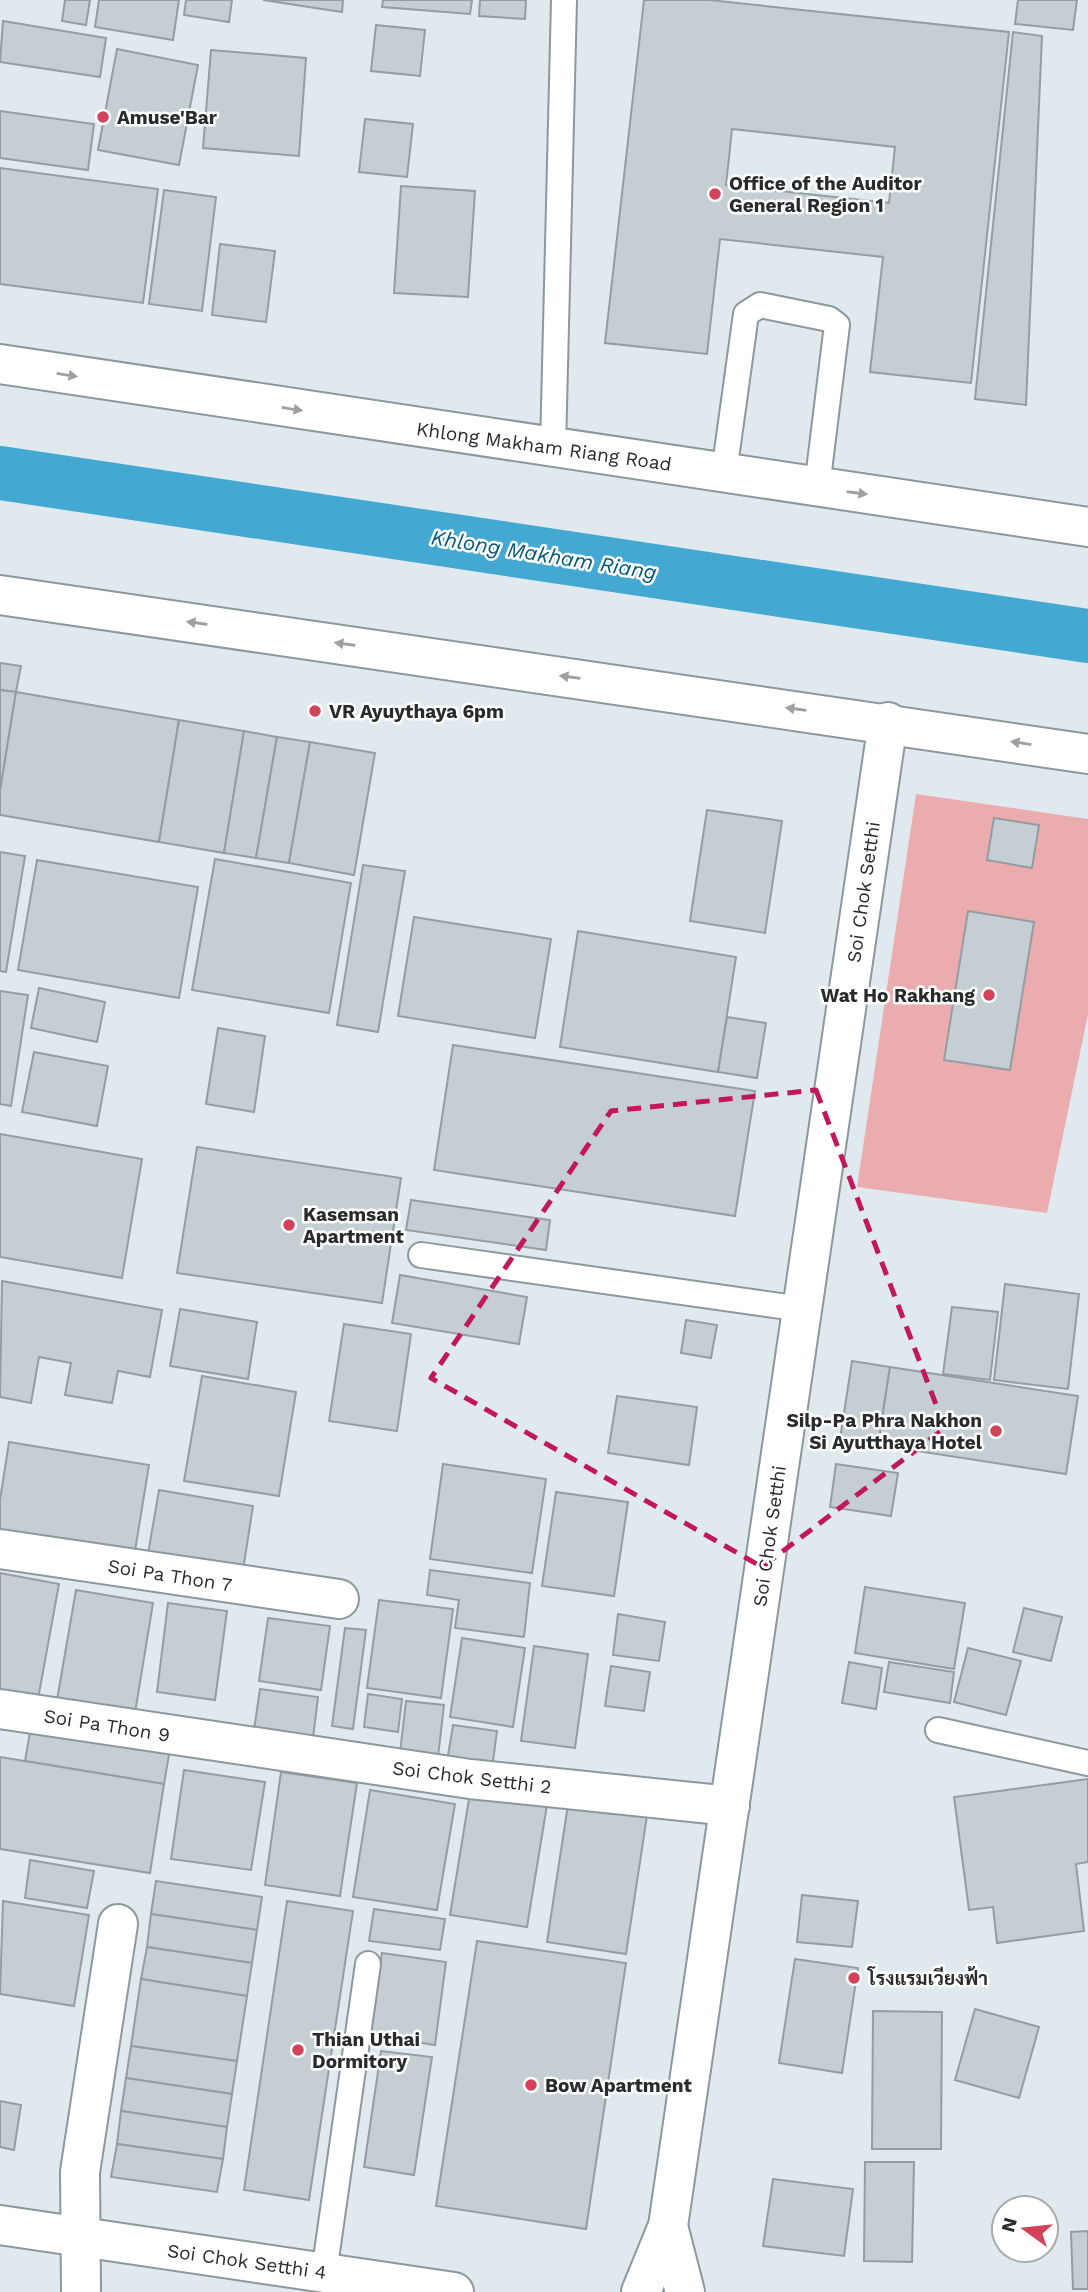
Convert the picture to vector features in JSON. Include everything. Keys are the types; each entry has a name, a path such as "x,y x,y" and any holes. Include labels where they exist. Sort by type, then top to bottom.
{"street":[{"name":"Khlong Makham Riang Road","path":"0,365 1088,527"},
{"path":"0,595 888,722 1088,754"},
{"name":"Soi Chok Setthi","path":"641,2292 668,2226 888,722"},
{"name":"Soi Pa Thon 7","path":"0,1549 339,1600"},
{"name":"Soi Pa Thon 9","path":"0,1709 215,1741"},
{"name":"Soi Chok Setthi 2","path":"215,1741 470,1779 730,1806"},
{"path":"81,2292 80,2172 118,1924"},
{"name":"Soi Chok Setthi 4","path":"0,2225 454,2292"},
{"name":"Soi Chok Setthi","path":"668,2226 685,2292"}],"lane":[{"path":"553,448 564,0"},
{"path":"724,473 746,314 760,305 829,319 837,325 817,487"},
{"path":"421,1255 802,1309"},
{"path":"938,1730 1088,1763"},
{"path":"324,2273 368,1964"}],"highlighted area":[{"path":"816,1090 945,1428 762,1567 431,1378 611,1111"}],"shaded area":[{"path":"916,794 1088,819 1088,1014 1047,1213 857,1187"}],"building":[{"path":"65,0 90,0 86,25 62,21"},
{"path":"99,0 179,0 173,40 95,27"},
{"path":"186,0 232,0 229,22 184,15"},
{"path":"263,0 343,0 342,12"},
{"path":"383,0 472,0 470,14 382,7"},
{"path":"480,0 526,0 525,19 479,16"},
{"name":"Office of the Auditor General Region 1","path":"644,0 709,0 1009,32 971,383 870,372 883,257 720,239 707,354 605,343","holes":["732,129 895,147 889,203 726,185"]},
{"path":"1018,0 1077,0 1073,30 1015,24"},
{"path":"3,21 106,38 100,77 0,62"},
{"path":"376,25 425,30 420,76 371,71"},
{"path":"1013,32 1042,36 1026,405 975,399"},
{"path":"117,49 198,65 179,165 98,150"},
{"path":"211,50 306,58 299,156 203,148"},
{"path":"0,111 94,124 88,170 0,158"},
{"path":"365,119 413,124 407,177 359,172"},
{"path":"0,168 158,189 143,303 0,284"},
{"path":"401,186 475,191 468,297 394,293"},
{"path":"164,190 216,197 202,311 149,304"},
{"path":"220,244 275,251 266,322 212,315"},
{"path":"0,663 21,666 16,692 0,690"},
{"path":"0,690 16,692 0,791"},
{"path":"16,692 179,720 159,842 0,815 0,791"},
{"path":"179,720 244,731 224,853 159,842"},
{"path":"244,731 277,737 256,858 224,853"},
{"path":"277,737 310,742 289,863 256,858"},
{"path":"310,742 375,753 354,875 289,863"},
{"path":"707,810 782,821 765,933 690,921"},
{"path":"994,818 1039,825 1032,868 987,860"},
{"path":"0,852 25,856 6,972 0,971"},
{"path":"215,859 351,883 329,1013 192,990"},
{"path":"37,860 198,887 179,998 18,970"},
{"path":"363,865 405,871 378,1032 337,1025"},
{"path":"968,911 1034,922 1010,1070 944,1060"},
{"path":"414,917 551,939 535,1038 398,1016"},
{"path":"578,931 736,957 718,1072 560,1047"},
{"path":"39,988 105,1002 97,1042 31,1028"},
{"path":"0,991 28,995 11,1106 0,1104"},
{"path":"727,1017 766,1023 757,1078 718,1072"},
{"path":"218,1028 265,1036 254,1112 206,1104"},
{"path":"453,1045 755,1091 735,1216 434,1170"},
{"path":"34,1052 108,1066 97,1126 22,1112"},
{"path":"0,1134 142,1159 122,1278 0,1257"},
{"name":"Kasemsan Apartment","path":"197,1147 401,1178 382,1303 177,1273"},
{"path":"411,1200 550,1220 546,1250 406,1230"},
{"path":"400,1275 527,1297 519,1344 392,1323"},
{"path":"2,1281 162,1310 150,1377 118,1371 112,1403 65,1395 71,1363 39,1357 31,1403 0,1397"},
{"path":"1005,1284 1079,1294 1068,1389 994,1380"},
{"path":"952,1307 998,1312 990,1380 943,1374"},
{"path":"180,1309 257,1322 248,1379 170,1366"},
{"path":"686,1320 717,1325 711,1358 681,1353"},
{"path":"344,1324 411,1334 397,1431 329,1421"},
{"path":"852,1361 890,1367 878,1445 840,1439"},
{"path":"890,1367 1078,1396 1066,1474 878,1445"},
{"path":"202,1376 296,1392 279,1496 184,1481"},
{"path":"617,1396 697,1407 689,1465 608,1453"},
{"path":"9,1442 149,1465 134,1557 0,1535 0,1500"},
{"path":"443,1464 546,1479 532,1573 430,1559"},
{"path":"836,1464 898,1473 891,1516 830,1507"},
{"path":"159,1490 253,1506 243,1570 148,1554"},
{"path":"556,1492 628,1502 614,1596 542,1586"},
{"path":"430,1570 530,1583 524,1637 455,1628 459,1600 427,1595"},
{"path":"0,1573 59,1584 38,1699 0,1693"},
{"path":"865,1587 965,1603 954,1669 855,1653"},
{"path":"76,1590 153,1603 135,1713 57,1700"},
{"path":"379,1600 453,1609 441,1698 367,1688"},
{"path":"168,1603 227,1611 215,1700 157,1692"},
{"path":"1024,1608 1062,1617 1051,1661 1013,1652"},
{"path":"618,1614 665,1622 659,1661 613,1655"},
{"path":"268,1618 330,1626 321,1690 259,1681"},
{"path":"345,1628 366,1630 353,1729 332,1726"},
{"path":"462,1638 525,1648 513,1727 450,1717"},
{"path":"534,1646 588,1654 575,1748 521,1741"},
{"path":"968,1648 1021,1661 1006,1715 954,1702"},
{"path":"849,1662 882,1668 876,1709 842,1703"},
{"path":"889,1662 954,1672 950,1703 884,1692"},
{"path":"611,1666 650,1672 644,1711 605,1706"},
{"path":"260,1689 318,1697 313,1738 254,1730"},
{"path":"368,1694 402,1699 398,1732 364,1727"},
{"path":"406,1701 444,1705 438,1757 400,1753"},
{"path":"32,1721 171,1743 164,1784 25,1761"},
{"path":"453,1725 497,1731 492,1769 447,1762"},
{"path":"0,1757 164,1784 150,1873 0,1849"},
{"path":"184,1770 265,1782 251,1870 171,1859"},
{"path":"281,1772 357,1783 340,1896 265,1885"},
{"path":"1088,1779 1088,1862 1076,1864 1084,1931 997,1943 993,1907 969,1910 954,1797"},
{"path":"370,1790 455,1804 437,1910 353,1897"},
{"path":"470,1793 547,1805 527,1927 450,1915"},
{"path":"569,1798 648,1809 626,1954 547,1942"},
{"path":"30,1860 94,1871 87,1908 25,1898"},
{"path":"156,1881 262,1897 257,1930 151,1914"},
{"path":"802,1895 858,1901 852,1947 797,1942"},
{"path":"3,1901 89,1915 74,2006 0,1994"},
{"name":"Thian Uthai Dormitory","path":"287,1901 353,1911 309,2200 244,2190"},
{"path":"374,1909 445,1919 440,1950 369,1941"},
{"path":"151,1914 257,1930 252,1963 147,1947"},
{"name":"Bow Apartment","path":"477,1941 626,1963 586,2229 436,2206"},
{"path":"147,1947 252,1963 247,1996 141,1979"},
{"path":"382,1953 446,1962 435,2045 370,2035"},
{"path":"795,1959 858,1968 842,2073 779,2063"},
{"path":"141,1979 247,1996 237,2061 131,2046"},
{"path":"975,2009 1039,2027 1019,2098 955,2080"},
{"path":"873,2011 942,2012 941,2149 872,2149"},
{"path":"131,2046 237,2061 232,2094 126,2078"},
{"path":"381,2051 432,2057 414,2175 364,2167"},
{"path":"126,2078 232,2094 227,2127 121,2111"},
{"path":"0,2101 21,2105 14,2150 0,2147"},
{"path":"121,2111 227,2127 223,2159 117,2144"},
{"path":"117,2144 223,2159 217,2192 111,2177"},
{"path":"865,2162 914,2162 912,2262 864,2261"},
{"path":"773,2179 853,2189 844,2256 763,2246"},
{"path":"1088,2231 1088,2289 1073,2289 1071,2232"}],"waterway":[{"name":"Khlong Makham Riang","path":"0,473 1088,636"}],"place":[{"name":"Amuse'Bar","path":"103,117"},
{"name":"Office of the Auditor General Region 1","path":"715,194"},
{"name":"VR Ayuythaya 6pm","path":"315,711"},
{"name":"Wat Ho Rakhang","path":"989,995"},
{"name":"Kasemsan Apartment","path":"289,1225"},
{"name":"Silp-Pa Phra Nakhon Si Ayutthaya Hotel","path":"996,1431"},
{"name":"โรงแรมเวียงฟ้า","path":"854,1978"},
{"name":"Thian Uthai Dormitory","path":"298,2050"},
{"name":"Bow Apartment","path":"531,2085"}]}
